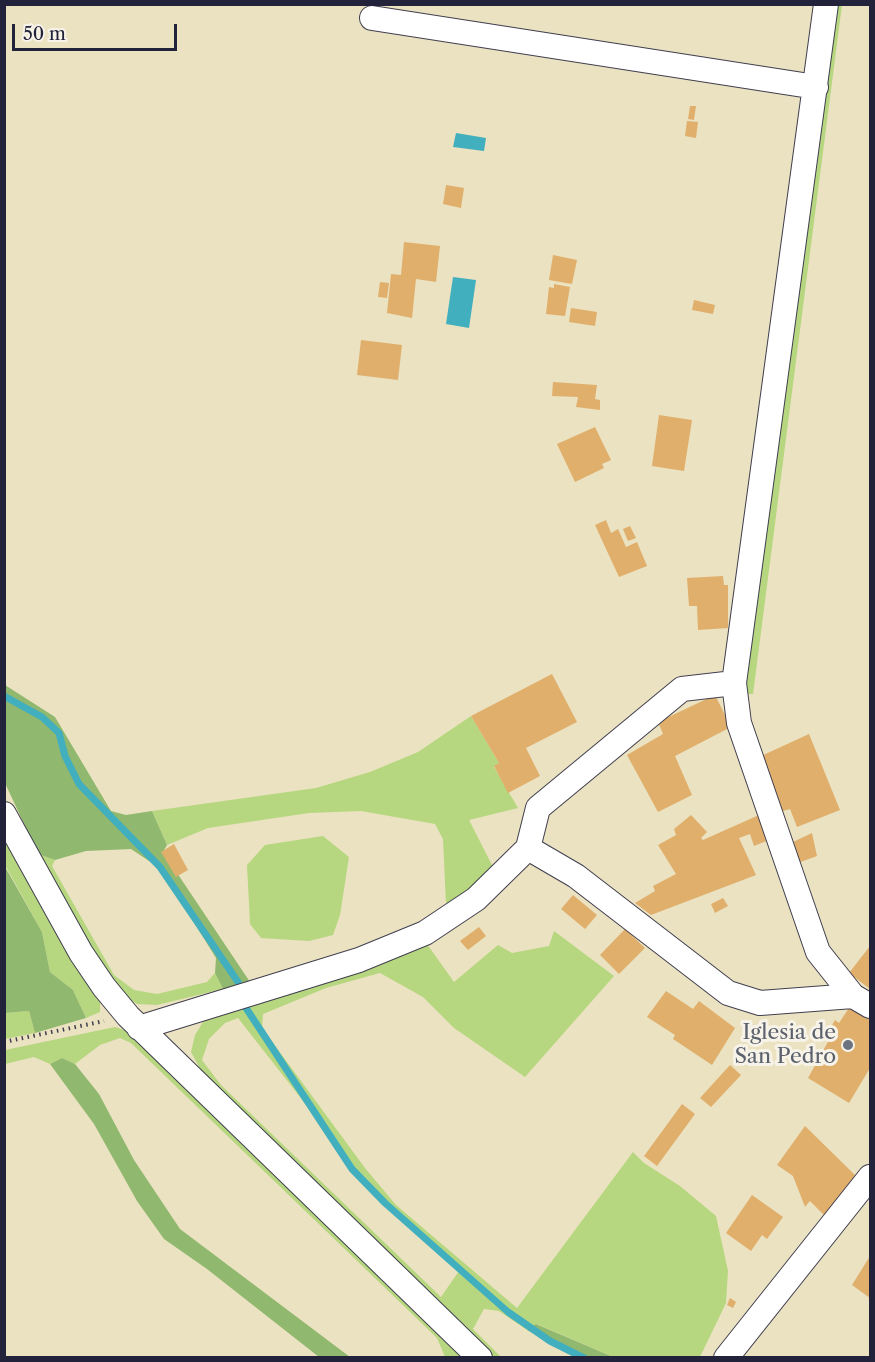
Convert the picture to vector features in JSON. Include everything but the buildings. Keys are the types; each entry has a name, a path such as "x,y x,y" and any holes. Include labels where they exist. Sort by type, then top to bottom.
{"street":[{"path":"826,4 734,683 739,723 818,952 862,1001"},
{"path":"372,18 816,87"},
{"path":"134,1022 359,960 426,933 476,899 528,848 538,808 682,689 734,683"},
{"path":"4,813 81,953 104,987 134,1022 480,1358"},
{"path":"528,848 576,876 728,993 760,1003 862,1001"},
{"path":"726,1358 870,1177"}],"path":[{"path":"4,1042 134,1022"}],"green space":[{"path":"835,5 842,5 753,694 745,694"},
{"path":"5,685 55,717 111,811 126,815 152,811 167,845 163,852 250,982 223,989 215,973 216,958 161,869 131,849 86,851 55,860 38,854 5,783"},
{"path":"471,716 499,763 494,767 518,808 469,820 493,867 462,895 446,904 443,839 435,824 361,811 309,813 208,828 167,845 152,811 316,788 370,772 418,752"},
{"path":"323,836 349,857 340,915 333,935 309,941 261,938 250,924 247,865 265,845"},
{"path":"4,838 100,1001 100,1012 86,1018 73,990 50,972 42,932 5,865"},
{"path":"38,854 55,860 52,866 114,975 134,990 157,994 207,982 215,973 223,989 157,1005 137,1004 125,996 89,947"},
{"path":"4,865 42,932 50,972 73,990 86,1018 35,1033 29,1011 5,1013"},
{"path":"554,931 614,976 525,1077 454,1028 423,997 380,973 326,988 263,1014 262,1028 365,1168 396,1205 517,1308 633,1152 644,1163 680,1186 716,1216 728,1271 726,1303 700,1357 613,1357 537,1324 527,1330 499,1311 484,1309 473,1329 501,1357 491,1357 209,1085 191,1052 195,1035 206,1017 363,969 427,944 454,982 498,945 512,953 549,946","holes":["238,1018 325,1129 360,1181 459,1271 441,1297 221,1085 202,1060 209,1039 225,1023"]},
{"path":"29,1011 35,1033 5,1039 5,1013"},
{"path":"115,1027 127,1031 468,1357 445,1357 437,1338 131,1043 120,1038 100,1045 75,1064 62,1058 50,1064 34,1057 5,1064 5,1050"},
{"path":"62,1058 75,1064 99,1094 134,1160 180,1229 350,1357 319,1357 207,1269 164,1239 137,1201 94,1124 50,1064"},
{"path":"536,1324 613,1357 578,1357 527,1330"}],"water":[{"path":"456,133 486,138 484,151 453,147"},
{"path":"453,277 476,280 469,328 446,324"}],"waterway":[{"path":"4,696 42,717 59,733 65,756 79,784 160,867 238,982"},
{"path":"246,1008 352,1169 385,1203 508,1312 550,1341 584,1358"}],"place":[{"name":"Iglesia de San Pedro","path":"848,1045"}]}
